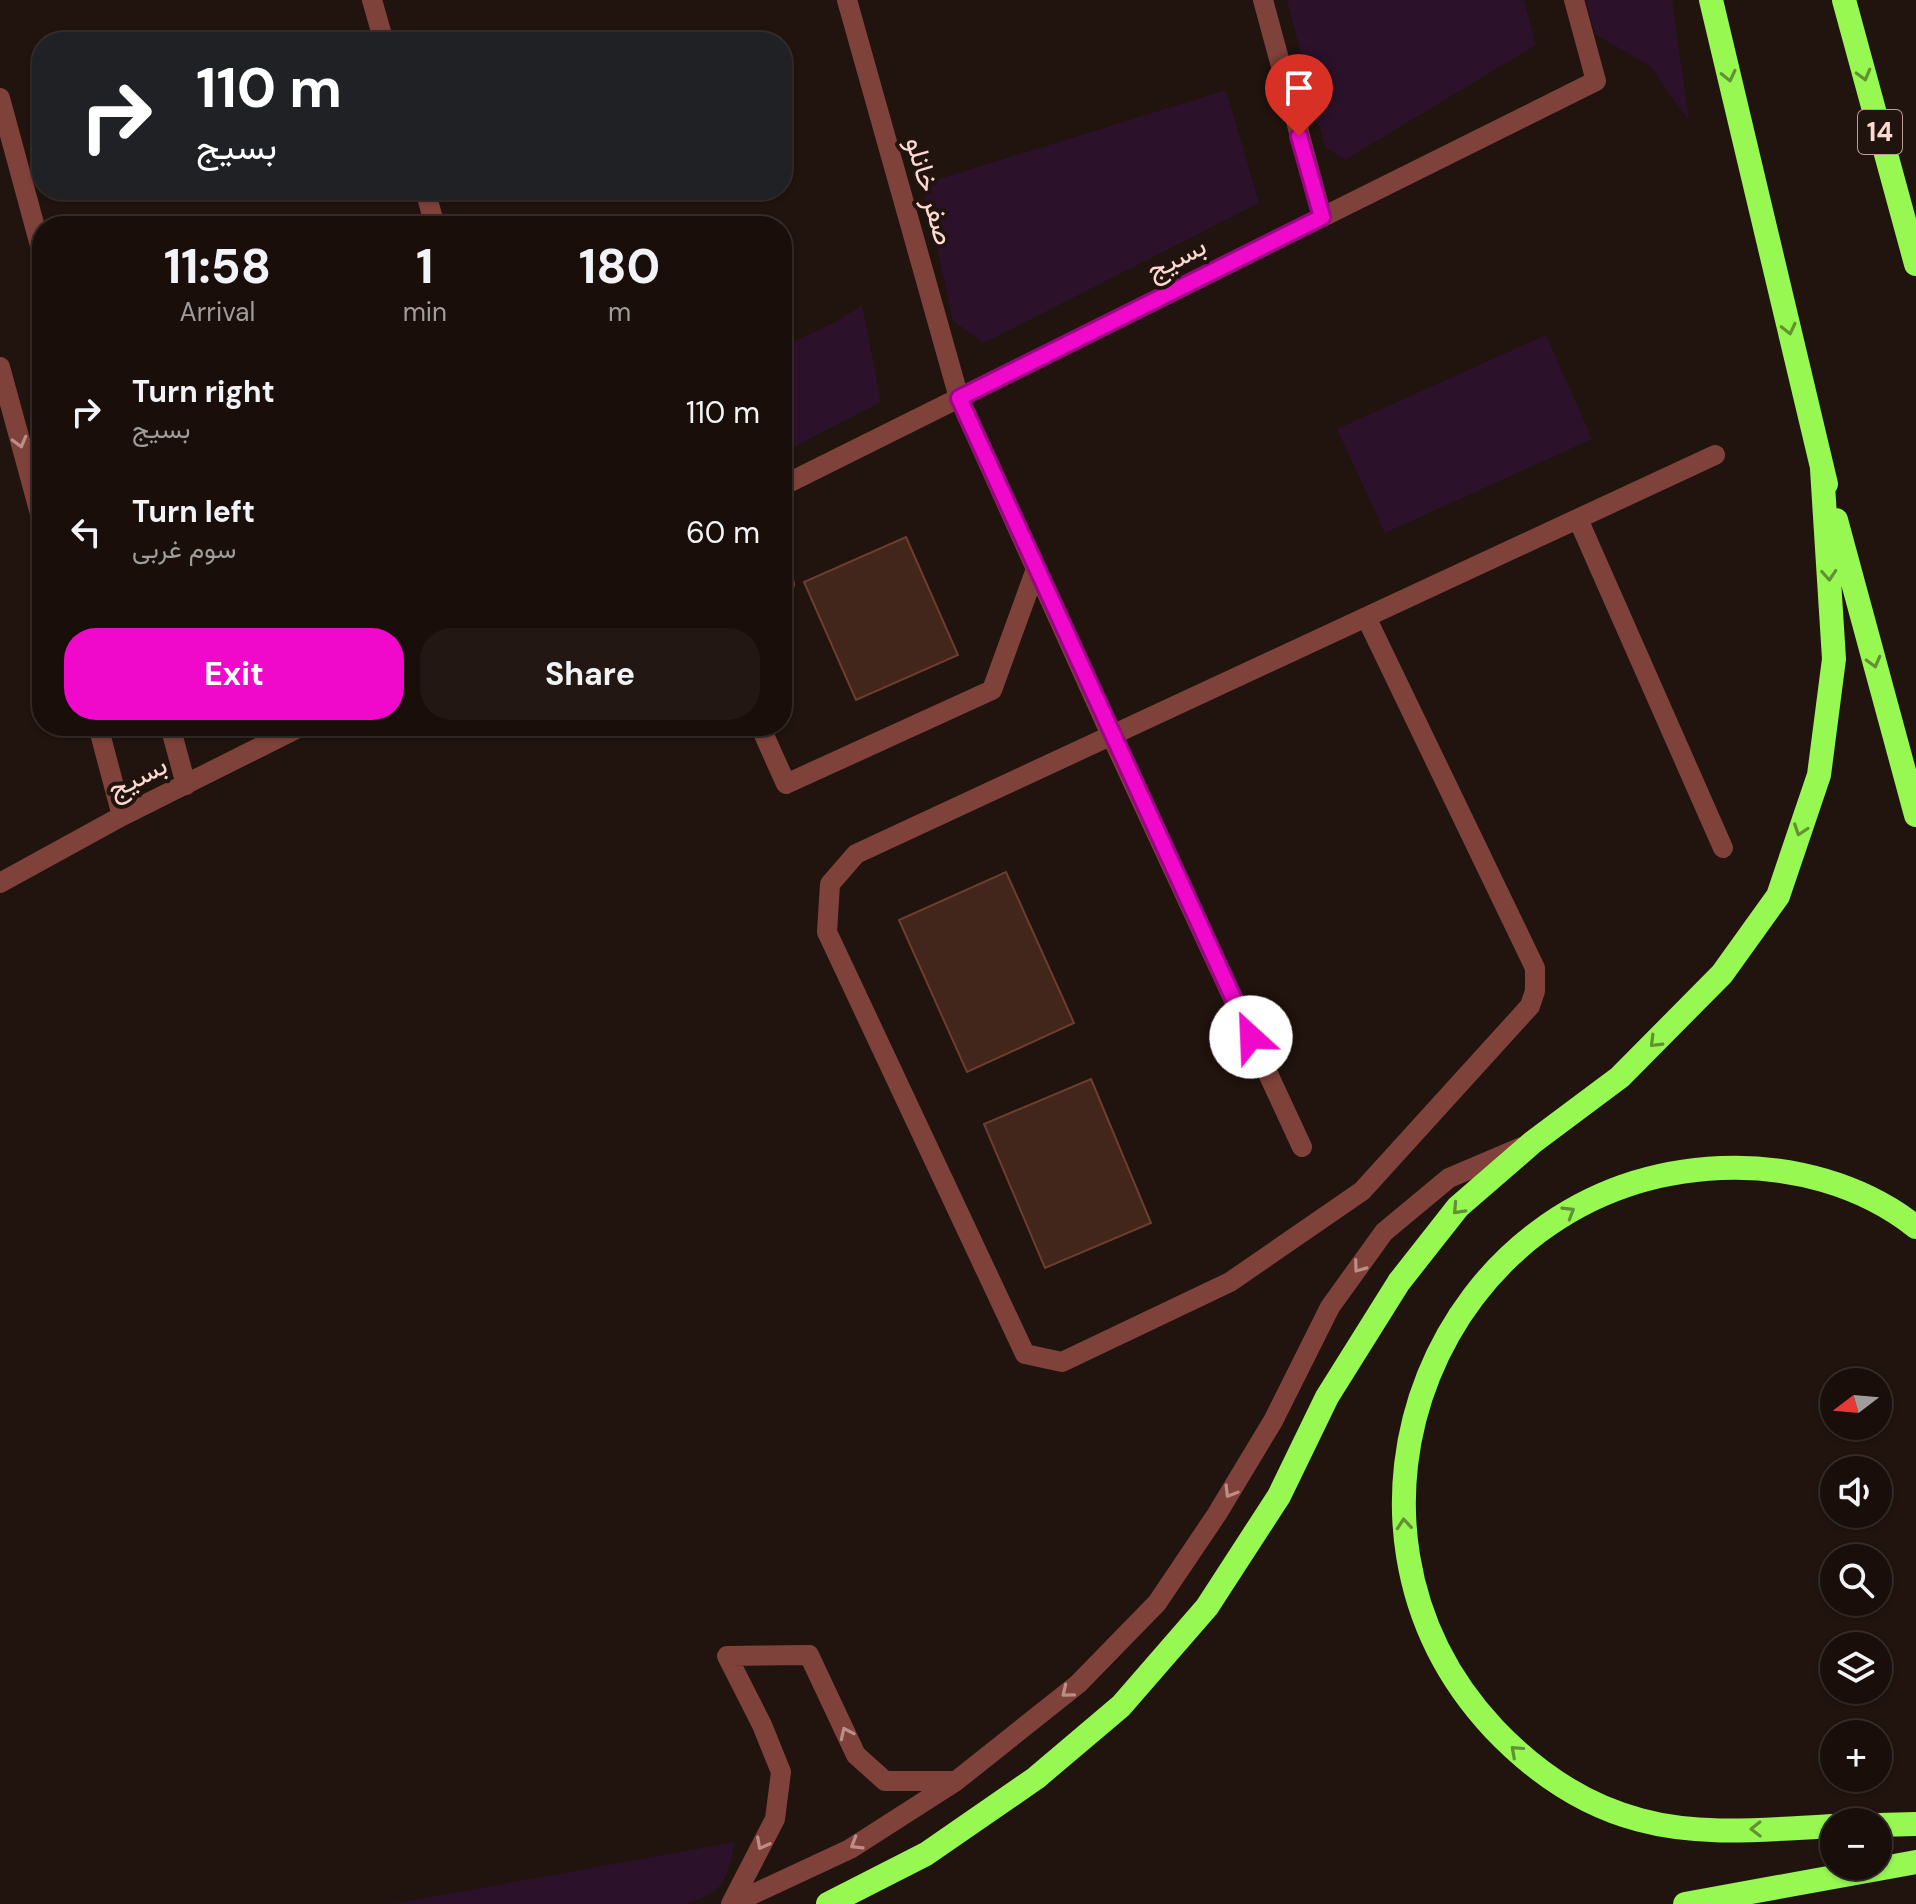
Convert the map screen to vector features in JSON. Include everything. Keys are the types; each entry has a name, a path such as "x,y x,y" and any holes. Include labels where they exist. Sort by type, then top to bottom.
{"highway":[{"path":"1711,0 1822,469 1916,815"},
{"name":"14","path":"1844,0 1916,264"},
{"path":"828,1904 926,1854 1036,1778 1121,1706 1207,1607 1279,1496 1327,1397 1399,1282 1458,1207 1533,1142 1631,1067 1722,974 1778,896 1819,775 1834,659 1822,469"},
{"path":"1820,1826 1702,1830 1641,1821 1591,1803 1549,1778 1515,1751 1480,1714 1450,1672 1426,1623 1410,1569 1403,1520 1404,1474 1414,1425 1444,1337 1488,1276 1515,1249 1588,1201 1657,1176 1699,1169 1742,1167 1790,1172 1834,1183 1866,1196 1916,1227"},
{"path":"1892,1825 1916,1824"},
{"path":"1685,1904 1916,1862"}],"street":[{"path":"372,0 381,32"},
{"name":"صفر خانلو","path":"847,0 959,398 1302,1147"},
{"path":"1263,0 1322,217"},
{"name":"بسیج","path":"792,481 1596,81 1574,0"},
{"path":"0,98 32,216"},
{"path":"0,367 32,484"},
{"path":"1366,617 1535,968 1535,991 1530,1006 1362,1191 1230,1282 1062,1362 1025,1354 827,932 830,884 856,854 1111,735 1715,455"},
{"path":"1578,519 1723,848"},
{"path":"764,736 786,784 992,690 1036,569"},
{"path":"101,736 122,816"},
{"path":"173,736 186,785"},
{"name":"بسیج","path":"0,883 122,816 282,736"},
{"path":"732,1904 850,1849 956,1781 1078,1684 1157,1603 1217,1514 1265,1434 1330,1307 1384,1232 1449,1178 1533,1142"},
{"path":"732,1904 775,1819 781,1772 762,1725 727,1656 809,1655 856,1755 885,1781 956,1781"}],"shaded area":[{"path":"1287,0 1524,0 1536,45 1345,160 1325,147"},
{"path":"1586,0 1672,0 1689,121 1650,66 1595,34"},
{"path":"1226,90 1259,203 984,343 953,321 923,184"},
{"path":"862,305 881,402 792,448 792,342 838,321"},
{"path":"1546,335 1592,439 1385,533 1337,429"},
{"path":"735,1842 722,1883 709,1895 685,1904 392,1904"}],"building":[{"path":"906,537 958,655 856,700 804,582"},
{"path":"1006,872 1074,1023 967,1072 899,920"},
{"path":"1091,1079 1151,1223 1045,1268 984,1124"}],"route":[{"path":"1251,1037 959,398 1322,217 1299,136"}]}
